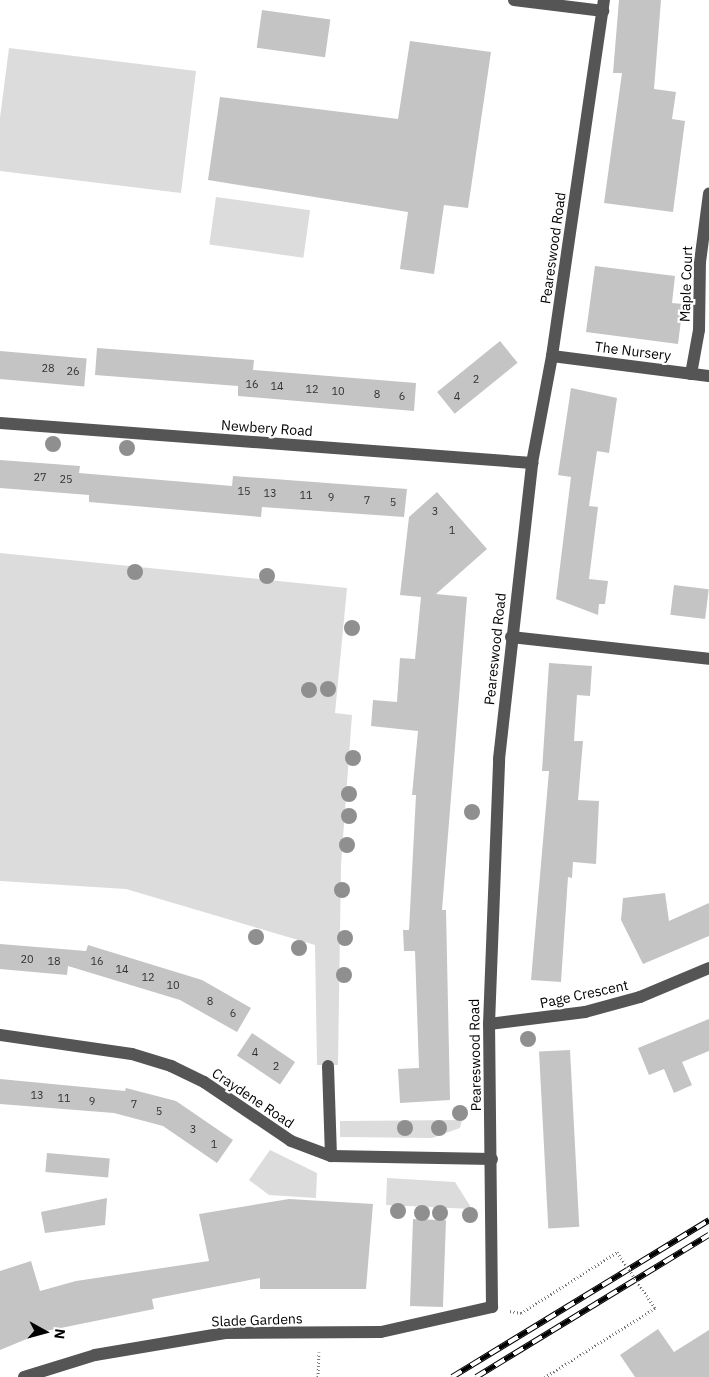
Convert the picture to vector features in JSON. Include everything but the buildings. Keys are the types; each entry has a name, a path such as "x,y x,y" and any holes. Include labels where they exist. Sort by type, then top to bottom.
{"street":[{"path":"514,0 603,6"},
{"name":"Peareswood Road","path":"492,1308 492,1159 489,1024 499,759 511,637 532,464 552,356 603,6"},
{"name":"Maple Court","path":"690,374 699,330 700,262 709,194"},
{"name":"The Nursery","path":"552,356 709,376"},
{"name":"Newbery Road","path":"0,423 532,464"},
{"path":"511,637 709,659"},
{"name":"Page Crescent","path":"489,1024 585,1012 640,998 709,968"},
{"name":"Craydene Road","path":"0,1035 132,1054 172,1066 204,1082 291,1141 331,1156 492,1159"},
{"path":"328,1066 331,1156"},
{"name":"Slade Gardens","path":"24,1377 95,1355 225,1333 320,1334 414,1328 492,1308"}],"path":[{"path":"521,1314 617,1252 655,1308 545,1377"},
{"path":"318,1377 320,1334"}],"shaded area":[{"path":"9,48 196,71 181,193 0,171 0,118"},
{"path":"216,197 310,210 303,258 209,245"},
{"path":"0,553 347,588 335,713 352,715 341,865 338,1065 317,1065 315,945 126,889 0,881"},
{"path":"462,1120 460,1128 432,1138 340,1137 340,1121"},
{"path":"270,1150 317,1173 316,1198 269,1195 249,1180"},
{"path":"387,1178 455,1182 472,1209 386,1205"}],"railway":[{"path":"452,1377 709,1220"},
{"path":"476,1377 709,1235"}]}
